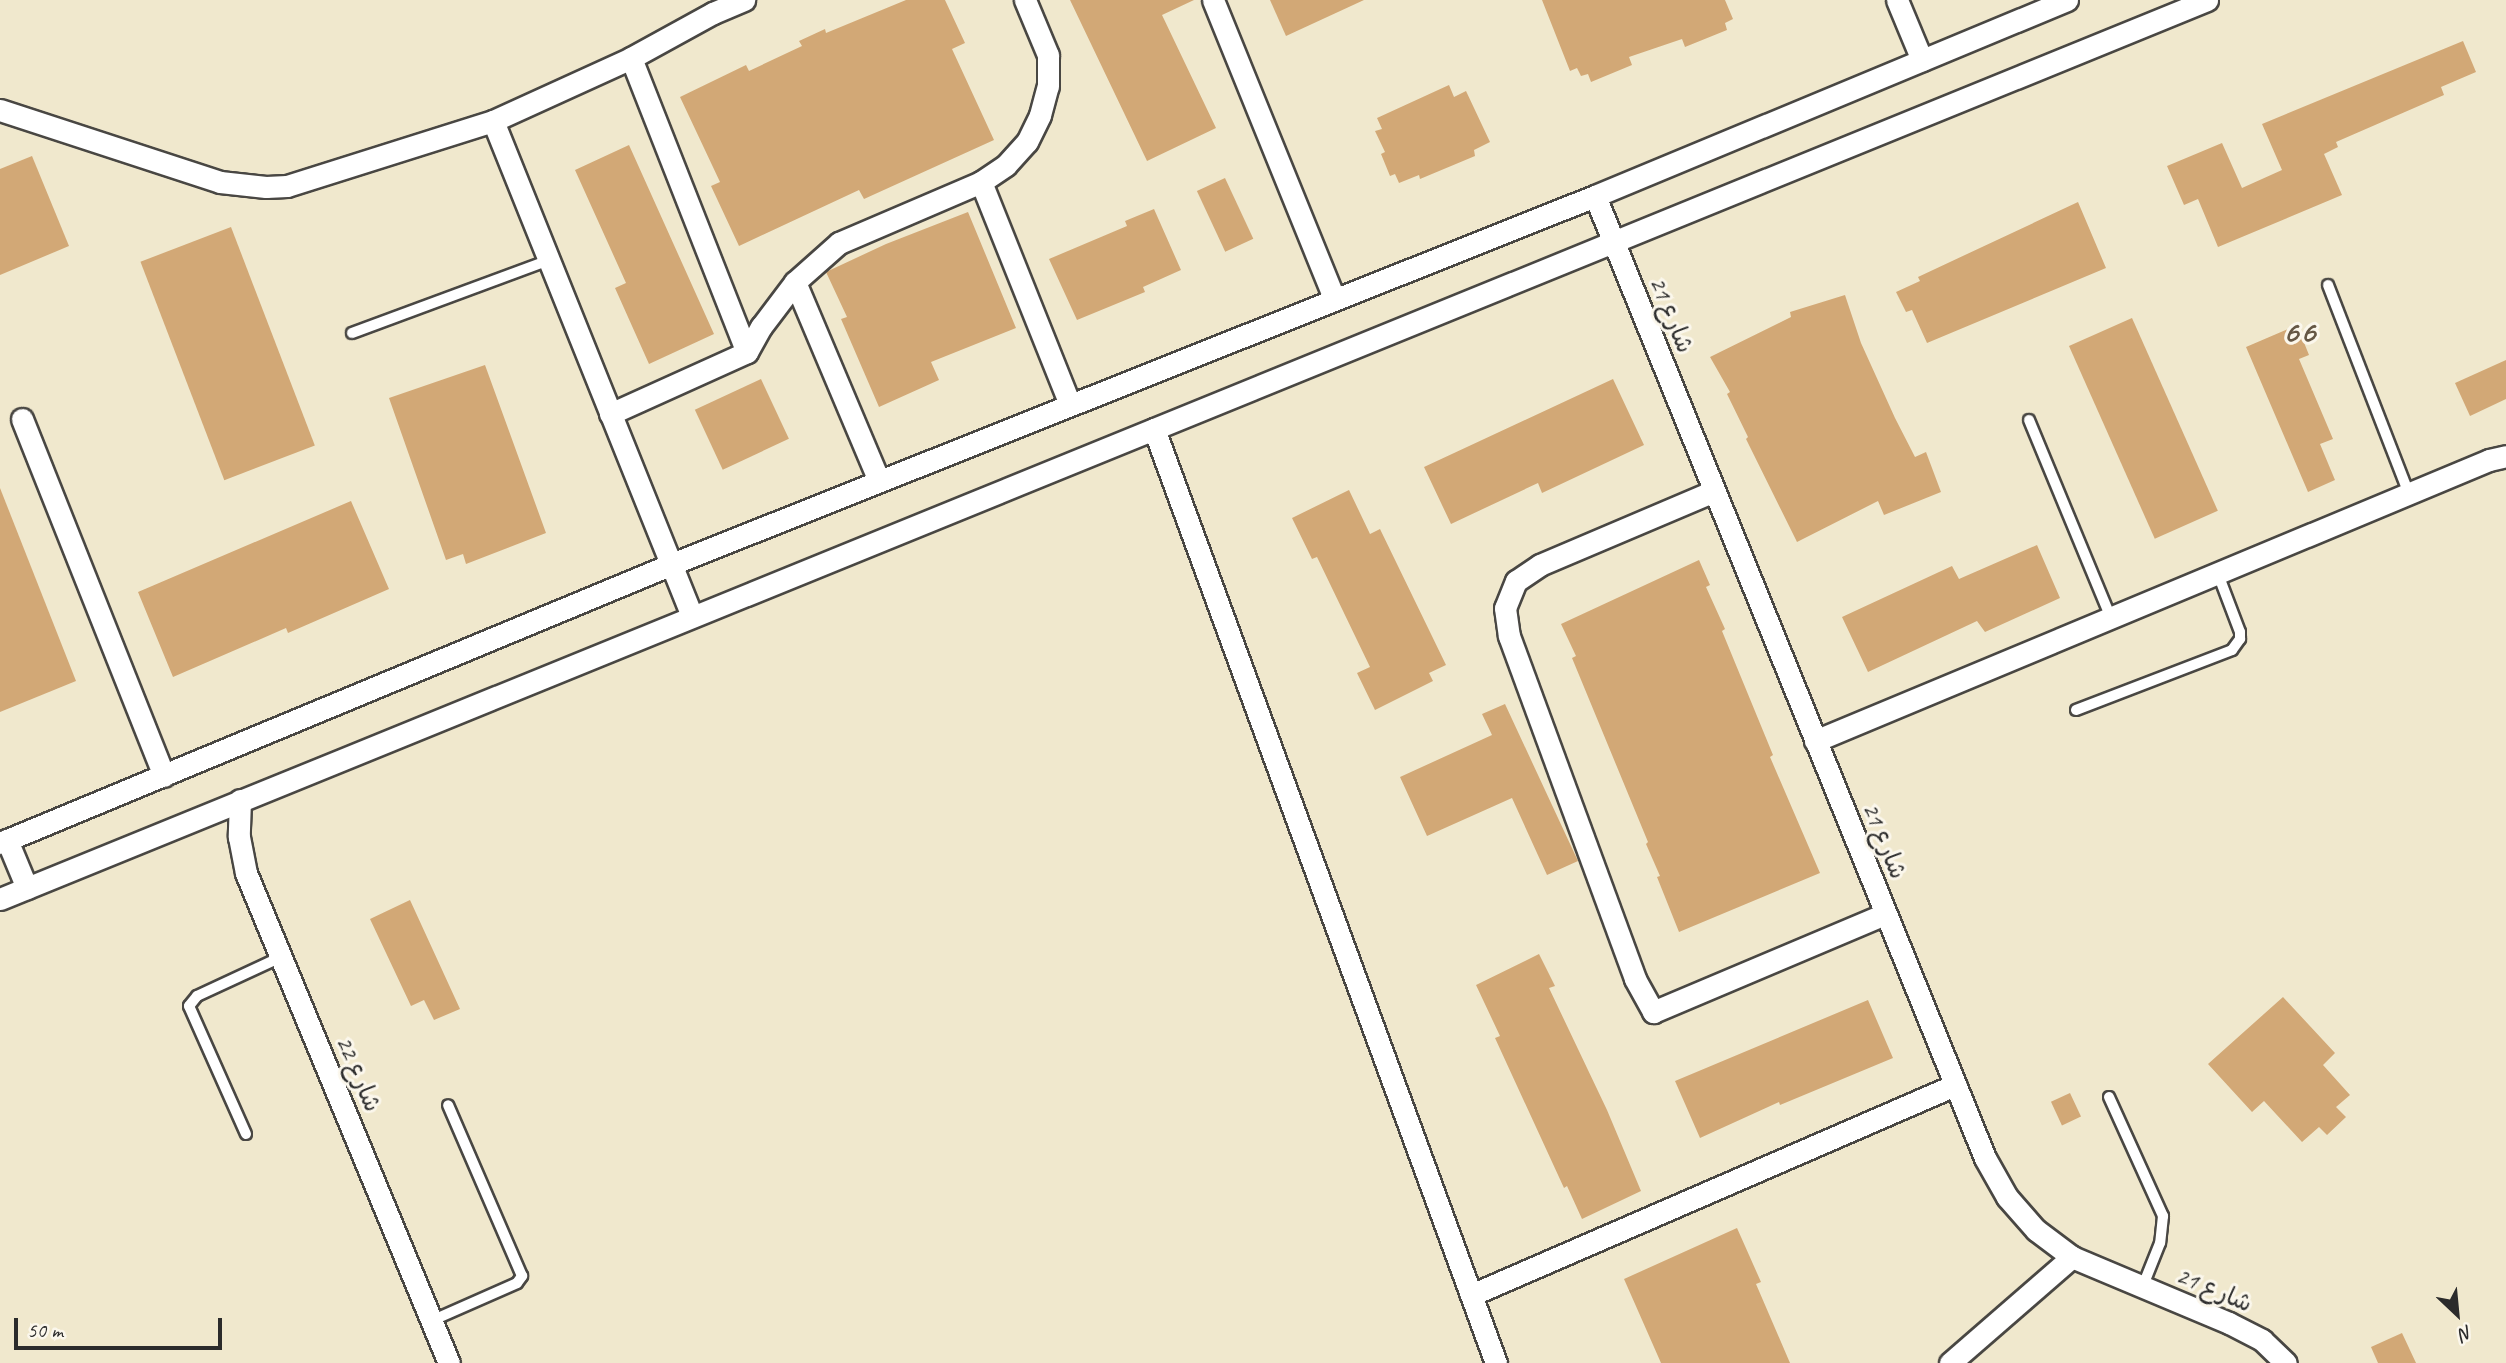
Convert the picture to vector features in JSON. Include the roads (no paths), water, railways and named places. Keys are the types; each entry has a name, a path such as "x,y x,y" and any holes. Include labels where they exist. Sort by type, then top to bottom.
{"street":[{"path":"0,110 220,182 266,187 305,181 493,121 632,58 710,6 744,0"},
{"path":"610,414 747,352 761,327 795,282 839,243 981,183 1006,165 1027,142 1040,115 1048,86 1048,55 1026,0"},
{"path":"1213,0 1334,298"},
{"path":"1897,0 1922,60"},
{"path":"27,888 4,842 672,565 1334,298 1595,196 2067,0"},
{"path":"0,899 2207,0"},
{"path":"632,58 747,352"},
{"path":"493,121 692,616"},
{"path":"981,183 1070,404"},
{"name":"شارع 21","path":"1595,196 1984,1158 2007,1197 2036,1230 2072,1257 2262,1340 2286,1363"},
{"path":"795,282 879,481"},
{"path":"22,419 164,776"},
{"path":"1154,429 1496,1363"},
{"path":"1815,741 2506,456"},
{"path":"1714,491 1540,565 1516,581 1505,608 1509,636 1635,979 1653,1012 1885,914"},
{"name":"شارع 22","path":"240,800 239,836 246,873 449,1363"},
{"path":"1471,1295 1955,1085"},
{"path":"1950,1363 2072,1257"}],"lane":[{"path":"352,333 549,260"},
{"path":"2328,285 2409,494"},
{"path":"2029,420 2111,618"},
{"path":"2076,710 2232,650 2240,639 2239,632 2218,574"},
{"path":"246,1134 189,1006 197,996 281,957"},
{"path":"2109,1097 2164,1216 2160,1243 2142,1288"},
{"path":"431,1321 517,1283 522,1276 448,1105"}],"district":[{"name":"66","path":"2300,332"}]}
